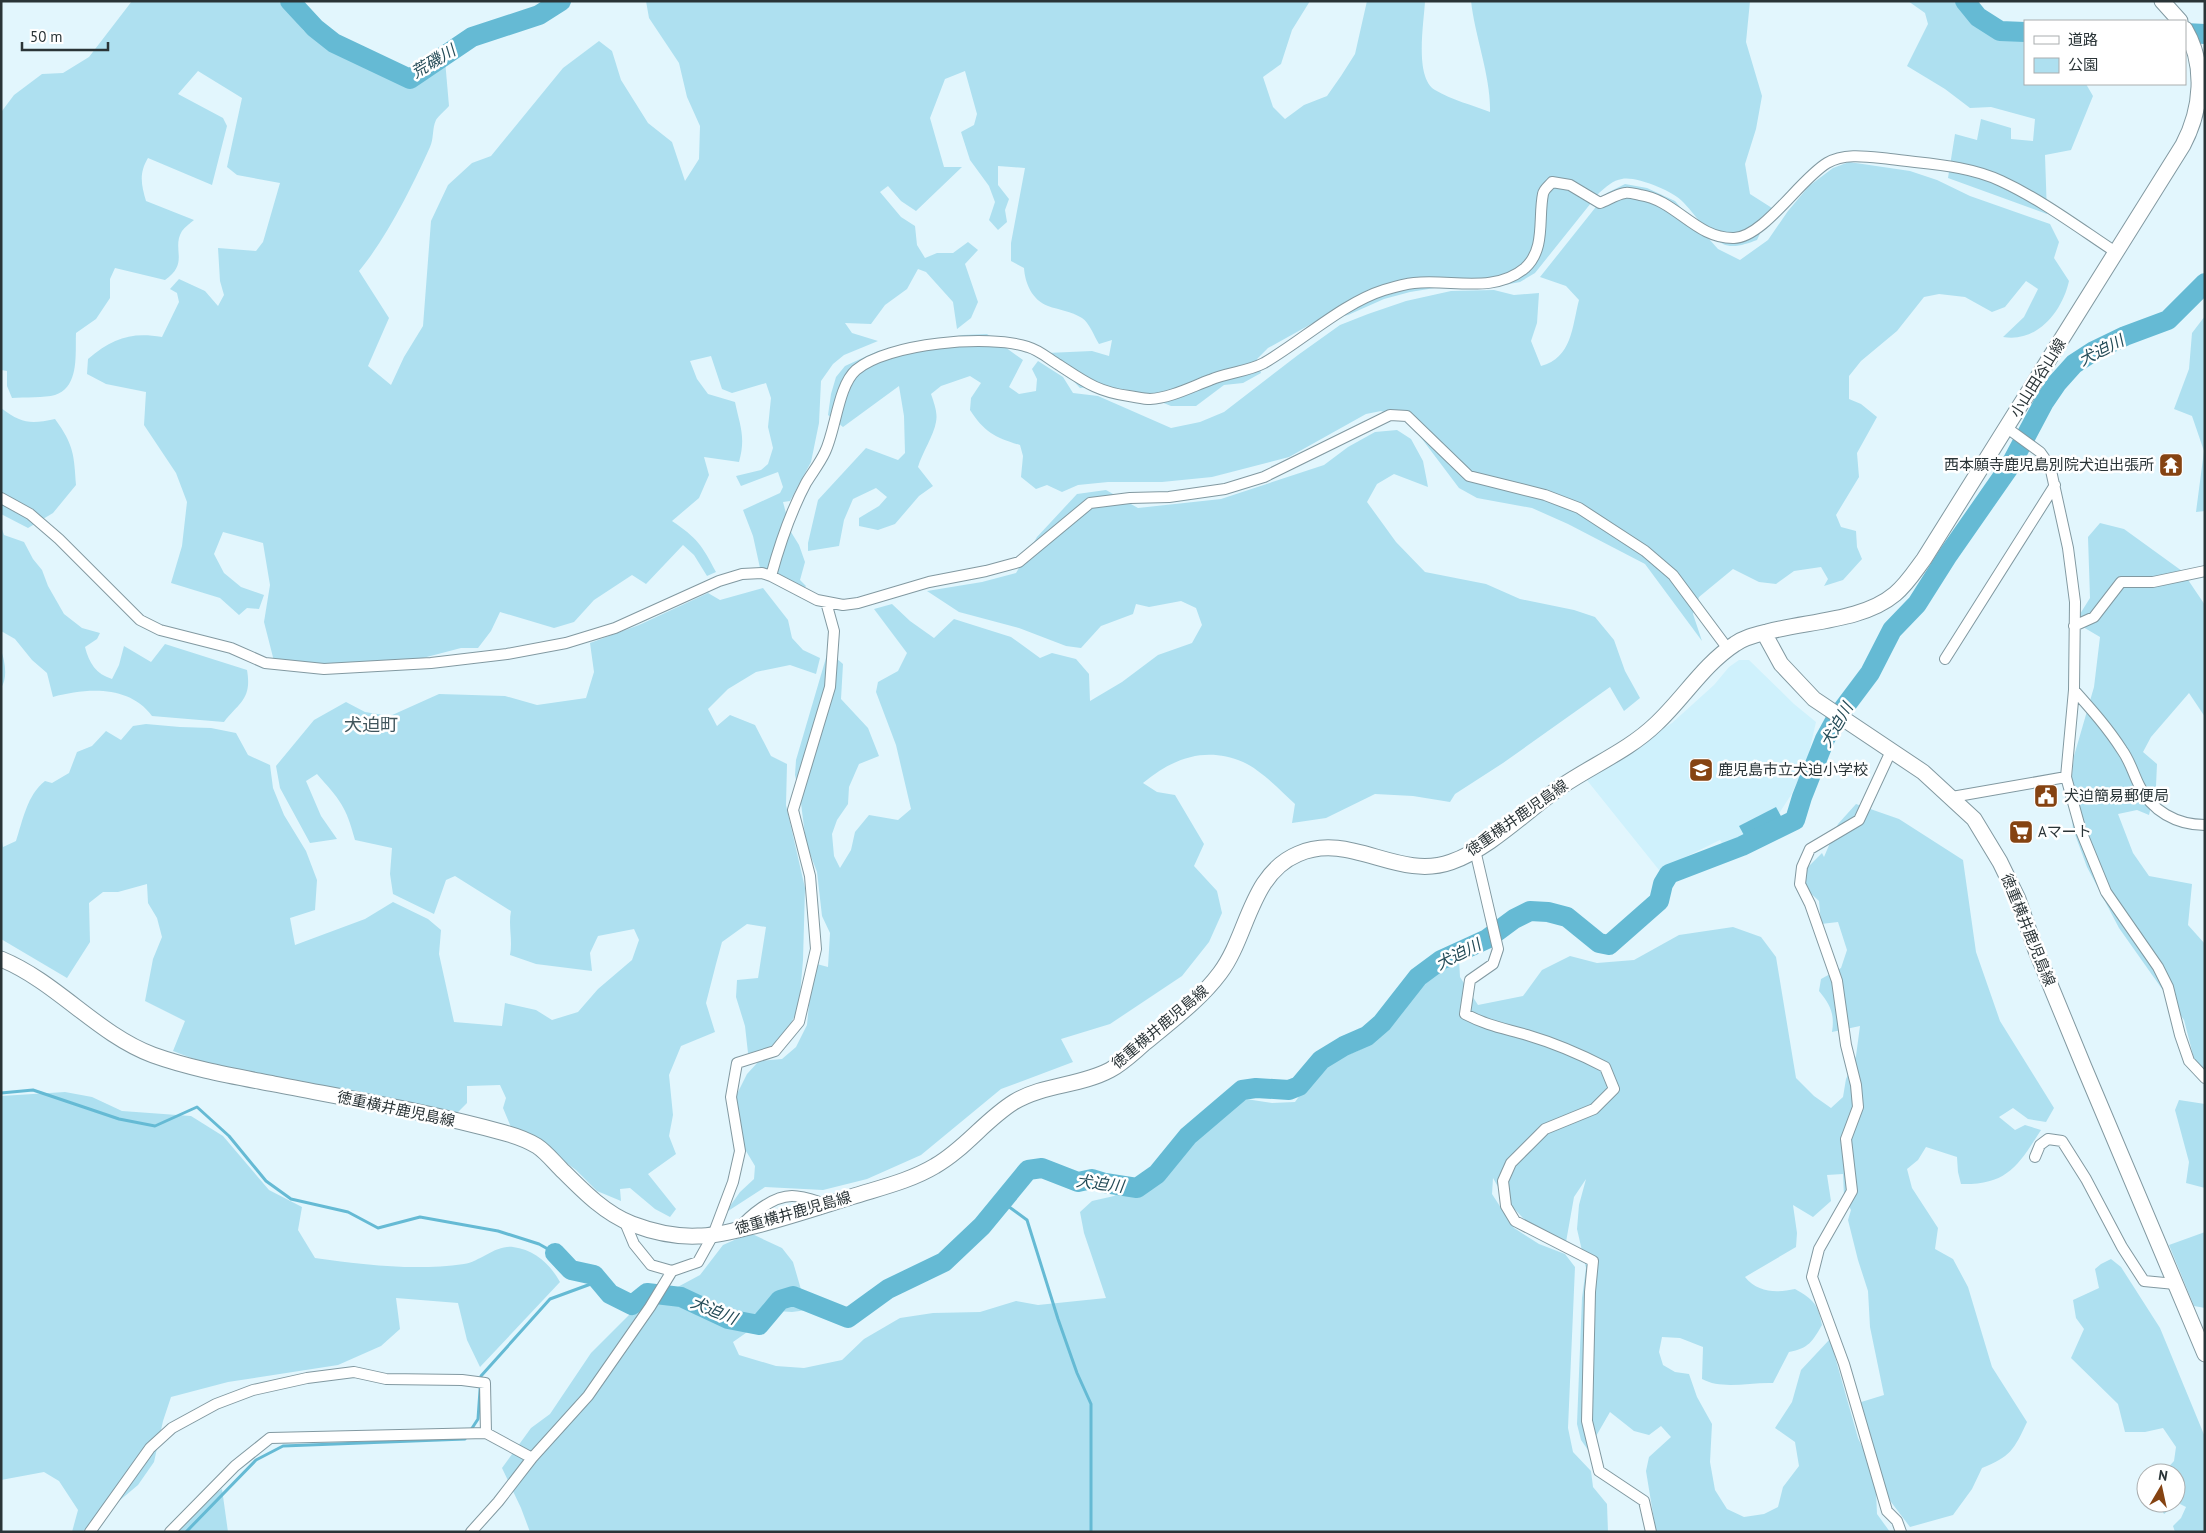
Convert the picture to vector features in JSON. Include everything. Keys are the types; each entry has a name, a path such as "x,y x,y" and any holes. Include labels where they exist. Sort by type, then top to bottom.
{"main road":[{"path":"2162,1 2178,20"},
{"name":"小山田谷山線","path":"1764,633 1780,628 1853,614 1872,608 1892,596 1903,586 1924,559 2183,146 2195,121 2199,107 2201,78 2199,62 2186,31"},
{"name":"徳重横井鹿児島線","path":"1,959 38,978 121,1039 148,1053 198,1069 430,1116 522,1139 537,1146 595,1201 624,1220 655,1231 697,1236 713,1235 828,1204 932,1168 952,1155 994,1117 1028,1095 1047,1088 1089,1078 1115,1068 1206,990 1223,970 1262,886 1278,865 1290,857 1313,848 1326,846 1356,850 1402,865 1427,868 1448,863 1475,850 1567,783 1624,748 1654,726 1728,649 1748,636 1764,633 1781,664 1814,699 1922,772 1952,797 1974,819 2000,862 2018,898 2035,948 2080,1058 2205,1354"}],"street":[{"path":"771,576 784,531 806,482 825,453 837,420 843,388 856,370 881,357 896,352 944,343 998,341 1028,347 1090,386 1108,393 1150,399 1176,393 1221,375 1245,371 1263,363 1326,321 1369,296 1387,289 1414,283 1490,284 1506,280 1525,268 1533,259 1539,243 1543,191 1552,182 1570,185 1600,202 1626,192 1650,196 1669,206 1707,234 1735,238 1753,232 1800,185 1827,162 1842,157 1863,156 1944,166 2000,180 2059,214 2117,253"},
{"path":"1,498 30,514 59,539 140,620 160,630 231,648 265,663 324,669 431,663 532,650 566,643 615,628 719,581 742,574 762,573 817,600 844,605 858,603 929,582 986,572 1019,562 1090,503 1130,498 1169,497 1264,478 1390,415 1398,414 1407,416 1468,476 1545,495 1579,508 1644,551 1673,574 1728,649"},
{"path":"2007,428 2040,452 2050,466 2068,548 2075,602 2074,690 2066,777 2081,831 2106,892 2158,967 2168,987 2189,1061 2205,1078"},
{"path":"1945,659 2055,485"},
{"path":"2074,626 2094,617 2121,582 2153,582 2205,571"},
{"path":"471,1532 498,1502 532,1458 588,1396 672,1272 698,1262 713,1235 733,1182 740,1151 731,1097 737,1064 775,1051 799,1022 816,949 810,876 793,810 830,686 834,631 826,602"},
{"path":"2074,690 2109,731 2128,759 2140,787 2154,806 2172,819 2205,825"},
{"path":"1891,751 1859,820 1810,850 1802,867 1800,884 1810,904 1837,981 1846,1045 1856,1085 1858,1107 1846,1139 1852,1191 1819,1249 1812,1277 1844,1364 1887,1511 1897,1521 1901,1532"},
{"path":"1952,797 2066,777"},
{"path":"1475,850 1498,949 1493,964 1470,980 1465,1014 1487,1026 1527,1035 1580,1054 1605,1067 1614,1089 1594,1109 1545,1129 1511,1163 1502,1181 1506,1206 1515,1221 1593,1261 1590,1292 1587,1421 1599,1471 1644,1501 1651,1532"},
{"path":"2035,1157 2040,1144 2048,1138 2062,1141 2082,1171 2122,1247 2144,1281 2175,1284"},
{"path":"624,1220 634,1244 651,1265 672,1272"},
{"path":"90,1532 150,1448 172,1428 209,1408 253,1390 307,1378 354,1372 386,1379 462,1380 485,1383 486,1433"},
{"path":"170,1532 235,1466 270,1438 486,1433 532,1458"}],"shaded area":[{"name":"鹿児島市立犬迫小学校","path":"1739,660 1749,660 1794,704 1816,722 1807,761 1791,795 1778,815 1726,850 1720,840 1659,870 1586,779 1672,723 1714,685 1729,667"},
{"path":"1776,807 1782,818 1745,837 1739,826"}],"green space":[{"path":"132,1 280,1 304,31 336,40 357,62 374,64 399,79 418,66 445,60 449,106 436,120 430,147 398,211 379,243 359,271 389,318 368,366 391,385 404,357 423,326 431,221 448,185 472,163 491,156 563,68 599,41 612,51 621,80 648,123 672,142 685,181 699,159 700,126 687,97 679,63 649,18 646,1 1310,1 1292,30 1281,64 1263,77 1273,107 1285,119 1304,105 1327,96 1341,76 1355,54 1367,1 1425,1 1422,62 1428,83 1435,90 1448,97 1490,112 1488,85 1471,1 1750,1 1746,42 1762,96 1756,129 1745,164 1750,194 1772,208 1757,240 1731,246 1718,241 1683,202 1671,193 1645,182 1628,179 1619,180 1610,184 1599,193 1535,273 1520,282 1504,285 1447,286 1410,292 1384,299 1348,315 1313,323 1268,348 1257,359 1261,373 1243,383 1224,385 1196,406 1171,406 1134,391 1103,386 1080,388 1047,353 1092,351 1109,356 1112,340 1099,344 1085,320 1069,312 1048,306 1038,300 1030,290 1024,268 1011,261 1011,243 1025,168 998,166 998,185 1009,199 1005,210 1007,222 998,230 989,220 995,202 989,186 970,160 961,132 974,125 977,114 965,71 945,79 930,118 944,167 962,167 916,211 901,201 888,186 880,192 901,217 915,226 917,245 925,258 937,253 953,253 968,242 978,250 965,264 978,302 971,318 957,329 953,302 926,272 918,269 907,289 885,305 871,324 845,323 852,333 878,341 844,355 833,364 821,381 819,423 811,462 790,501 783,502 791,532 799,545 805,562 800,580 806,586 798,596 780,585 760,568 753,536 743,510 780,493 783,487 778,472 741,486 736,476 761,470 768,464 773,448 768,427 771,398 766,383 732,393 722,389 711,356 690,361 697,379 708,394 735,402 742,438 739,462 704,457 709,475 699,498 672,521 698,543 716,572 707,576 694,555 683,545 646,584 632,575 594,600 574,622 554,628 500,612 491,631 478,648 461,648 419,659 340,664 290,671 276,669 264,622 270,585 263,543 223,532 214,554 224,573 241,587 264,595 259,609 247,608 239,615 220,598 171,583 182,546 187,502 176,473 144,425 146,392 106,384 87,374 88,359 114,341 141,335 162,337 179,302 177,293 170,289 179,279 205,291 218,306 224,295 220,281 218,248 256,251 263,242 280,183 237,175 227,167 242,98 198,71 178,94 223,118 227,126 212,185 148,158 145,163 142,179 146,201 194,220 182,231 179,238 177,268 172,274 165,280 115,268 110,279 110,298 96,319 76,333 76,359 72,377 69,385 63,391 51,396 12,398 7,386 7,371 1,370 2,111 14,95 42,74 63,73 89,57"},
{"path":"1908,1 1962,1 2005,29 2024,36 2024,85 2087,85 2093,96 2071,150 2045,155 2047,214 1948,178 1955,134 1977,140 1981,119 2011,128 2011,139 2033,141 2035,119 1991,107 1970,108 1945,89 1907,66 1928,24 1925,13"},
{"path":"1849,162 1910,171 1937,180 1970,196 2050,224 2059,242 2054,258 2069,281 2066,293 2061,304 2046,323 2027,335 2015,338 2003,337 2024,317 2038,289 2026,281 2005,307 1992,312 1965,297 1939,294 1924,297 1897,331 1861,361 1849,376 1849,399 1861,404 1877,417 1857,453 1859,477 1836,515 1841,527 1856,531 1857,547 1862,559 1843,580 1824,586 1828,579 1821,567 1794,571 1776,584 1759,582 1733,569 1699,597 1693,614 1702,641 1645,564 1568,524 1532,508 1477,498 1459,488 1413,427 1402,418 1381,411 1366,414 1289,457 1212,477 1162,482 1108,482 1078,485 1062,492 1047,485 1036,489 1021,477 1023,456 1020,445 991,433 980,424 970,410 971,398 981,383 970,376 941,386 931,394 936,412 936,422 918,467 933,486 919,496 895,524 878,530 859,526 859,518 879,506 887,497 876,488 853,499 844,520 839,546 808,551 808,543 818,500 866,448 898,460 905,453 904,416 899,386 843,427 828,415 836,377 845,366 878,351 963,335 987,334 1023,360 1009,387 1019,394 1036,391 1037,379 1032,369 1038,361 1063,377 1073,393 1098,396 1171,428 1200,422 1224,412 1340,325 1406,301 1451,291 1494,290 1514,295 1539,293 1537,323 1531,341 1541,366 1551,362 1565,349 1572,331 1579,300 1566,286 1540,277 1607,193 1625,184 1647,188 1675,201 1718,249 1740,260 1768,240 1788,211 1809,186 1833,168"},
{"path":"2205,316 2205,511 2196,512 2204,451 2192,416 2174,409 2189,369 2192,333"},
{"path":"1,408 21,420 39,422 55,419 72,450 76,485 53,513 28,528 1,514"},
{"path":"1397,430 1411,439 1423,461 1428,487 1394,474 1377,484 1367,502 1396,542 1425,572 1486,584 1520,599 1574,610 1595,617 1614,640 1625,671 1640,698 1624,711 1610,687 1503,763 1455,794 1450,802 1413,796 1375,794 1326,818 1292,823 1295,804 1264,775 1243,762 1229,757 1203,755 1190,757 1166,767 1143,783 1157,792 1175,795 1204,844 1194,866 1217,891 1222,913 1209,942 1182,976 1110,1024 1061,1039 1073,1062 1001,1089 921,1155 867,1179 823,1190 765,1187 725,1213 740,1192 754,1179 755,1166 734,1131 735,1098 747,1074 759,1061 782,1059 796,1047 807,1025 813,963 828,967 830,933 822,916 817,872 806,843 795,775 796,760 828,651 843,664 841,699 868,728 879,756 859,764 849,787 848,804 837,820 832,834 834,856 840,868 851,850 855,832 869,815 898,820 911,809 896,745 876,692 878,682 898,671 907,653 874,609 892,604 910,621 934,638 954,619 1011,637 1040,658 1052,653 1076,659 1089,674 1090,701 1122,682 1158,655 1192,643 1202,625 1196,608 1181,601 1149,607 1136,604 1133,614 1101,626 1081,648 1066,646 1019,628 959,612 927,591 982,582 1016,573 1037,537 1077,494 1106,490 1138,508 1221,499 1324,465 1348,447 1375,432"},
{"path":"2100,523 2124,529 2182,571 2205,605 2205,717 2189,693 2151,737 2143,752 2157,764 2156,786 2149,815 2137,810 2118,814 2133,853 2149,876 2192,884 2188,925 2205,944 2205,1078 2199,1078 2184,1020 2119,928 2087,867 2073,829 2070,794 2074,756 2094,687 2100,637 2083,627 2080,614 2090,598 2088,537"},
{"path":"1,526 4,535 24,542 33,559 42,570 48,586 64,614 82,628 100,633 97,639 85,647 91,663 97,671 112,679 119,665 124,646 151,662 165,644 247,670 248,688 240,704 224,722 152,716 143,706 132,699 120,694 107,692 80,692 53,697 47,673 32,660 15,639 1,631"},
{"path":"763,588 788,620 792,638 803,650 820,658 816,674 790,665 756,672 728,689 708,709 717,726 730,715 755,725 771,756 787,764 786,805 805,888 803,960 799,1007 783,1039 762,1052 748,1053 745,1026 736,997 737,980 758,978 766,927 747,924 722,942 706,1003 715,1032 681,1046 669,1075 673,1115 669,1136 676,1154 648,1174 676,1209 670,1217 655,1209 630,1188 620,1189 621,1201 597,1191 576,1170 532,1137 511,1127 503,1108 506,1098 500,1085 467,1086 467,1103 455,1115 320,1085 245,1073 207,1063 173,1051 185,1021 145,1001 153,959 162,937 157,918 148,903 147,884 118,892 103,892 89,903 90,942 67,978 1,939 1,836 3,847 16,841 26,808 39,787 45,781 52,783 69,773 77,752 92,746 106,731 121,740 133,726 146,724 211,728 236,733 248,755 270,765 273,788 284,815 306,851 317,880 315,910 290,918 295,945 365,919 393,902 428,919 441,930 439,954 454,1022 502,1026 505,1003 536,1010 552,1020 578,1012 598,989 632,960 639,940 634,929 598,936 590,953 592,971 536,964 510,955 511,911 455,876 446,880 434,914 393,894 390,874 392,848 355,840 341,804 317,774 306,781 321,816 337,839 310,843 280,788 276,766 314,720 346,702 365,712 390,716 439,694 505,696 537,705 586,698 594,672 590,643 639,625 708,593 720,600"},
{"path":"1,650 5,664 5,679 1,688"},
{"path":"1856,804 1899,819 1963,860 1976,952 2000,1021 2054,1108 2046,1122 2028,1119 2013,1108 1999,1117 2015,1130 2025,1125 2041,1130 2018,1163 2000,1177 1990,1181 1961,1184 1957,1157 1926,1147 1918,1160 1907,1169 1912,1188 1938,1228 1935,1249 1953,1259 1968,1287 1992,1367 2027,1422 2010,1451 1999,1460 1982,1468 1972,1489 1953,1515 1910,1527 1885,1494 1858,1403 1884,1395 1870,1327 1868,1291 1848,1220 1851,1210 1844,1196 1843,1174 1827,1175 1831,1201 1813,1217 1793,1205 1797,1233 1796,1247 1745,1277 1762,1289 1781,1291 1795,1289 1807,1296 1817,1307 1822,1325 1806,1346 1789,1352 1773,1383 1727,1385 1702,1379 1703,1347 1680,1338 1662,1337 1659,1352 1663,1365 1675,1372 1689,1374 1697,1397 1712,1424 1710,1462 1715,1490 1727,1509 1744,1517 1764,1514 1778,1507 1783,1487 1799,1466 1795,1442 1775,1428 1792,1402 1801,1370 1830,1339 1858,1438 1868,1459 1876,1490 1877,1514 1890,1532 1656,1532 1646,1471 1649,1457 1671,1437 1661,1426 1649,1435 1634,1431 1610,1412 1588,1450 1581,1440 1577,1424 1582,1298 1586,1268 1577,1229 1579,1205 1586,1179 1574,1197 1566,1242 1539,1235 1505,1199 1493,1178 1492,1194 1514,1228 1539,1244 1565,1254 1575,1267 1568,1428 1573,1452 1591,1471 1593,1487 1607,1504 1608,1532 530,1532 502,1468 531,1428 550,1414 591,1353 633,1311 700,1275 723,1245 750,1233 782,1248 793,1262 807,1310 777,1311 733,1342 739,1355 776,1366 804,1368 842,1360 864,1339 900,1318 933,1313 980,1312 1016,1301 1038,1305 1106,1298 1084,1233 1080,1212 1092,1201 1114,1196 1199,1136 1231,1107 1246,1099 1272,1103 1295,1102 1320,1071 1336,1060 1357,1051 1371,1042 1421,986 1444,967 1459,959 1460,977 1478,1005 1523,996 1542,970 1570,956 1597,963 1634,960 1679,935 1733,927 1761,937 1776,957 1796,1078 1814,1096 1831,1108 1843,1097 1846,1079 1856,1056 1860,1026 1832,1032 1833,1020 1831,1010 1819,991 1821,979 1841,968 1847,950 1838,922 1821,924 1819,901 1805,888 1806,869 1822,853 1824,857 1838,824"},
{"path":"65,1092 92,1097 122,1111 191,1116 223,1136 269,1190 302,1207 298,1230 315,1258 389,1266 445,1266 470,1263 494,1251 513,1247 528,1251 541,1259 552,1269 560,1282 480,1367 467,1340 458,1303 396,1298 400,1329 381,1346 338,1365 228,1382 171,1397 163,1421 154,1462 138,1485 82,1532 72,1532 78,1510 59,1481 44,1472 1,1480 1,1096"},
{"path":"2179,1100 2205,1104 2205,1188 2186,1183 2189,1162 2175,1110"},
{"path":"2205,1232 2205,1308 2194,1306 2169,1245"},
{"path":"2111,1259 2121,1267 2160,1328 2205,1437 2205,1532 2175,1532 2173,1526 2183,1513 2186,1513 2186,1463 2172,1463 2176,1447 2163,1428 2145,1432 2125,1432 2118,1404 2071,1358 2084,1329 2076,1318 2073,1300 2099,1288 2095,1269"},
{"path":"222,1489 228,1532 174,1532 186,1513"}],"waterway":[{"name":"荒磯川","path":"290,1 315,28 334,43 410,79 472,37 539,15 561,1"},
{"name":"荒磯川","path":"1965,1 1978,17 2000,31 2024,32"},
{"name":"荒磯川","path":"2186,33 2205,34"},
{"name":"犬迫川","path":"555,1253 571,1270 594,1275 610,1294 632,1305 647,1293 681,1297 728,1319 759,1325 780,1300 793,1296 848,1318 888,1289 944,1262 982,1226 1028,1170 1042,1168 1078,1182 1092,1179 1137,1188 1157,1174 1188,1136 1242,1090 1256,1088 1289,1090 1299,1086 1321,1060 1344,1046 1367,1036 1382,1023 1418,977 1441,960 1487,939 1514,919 1530,911 1548,912 1567,917 1599,943 1609,945 1659,901 1663,884 1669,874 1742,846 1795,820 1825,739 1837,717 1870,673 1892,630 1917,604 1948,555 2010,466 2044,402 2057,383 2074,364 2094,351 2125,336 2168,320 2205,283"},
{"path":"1,1093 33,1090 119,1119 155,1126 197,1107 229,1136 266,1181 291,1199 348,1212 378,1228 420,1217 498,1231 539,1244 555,1253"},
{"path":"1001,1201 1027,1220 1058,1319 1077,1373 1091,1404 1091,1532"},
{"path":"186,1532 256,1460 283,1446 465,1439 478,1419 481,1376 550,1299 599,1281"}],"place":[{"name":"西本願寺鹿児島別院犬迫出張所","path":"2171,465"},
{"name":"鹿児島市立犬迫小学校","path":"1701,770"},
{"name":"犬迫簡易郵便局","path":"2046,796"},
{"name":"Aマート","path":"2021,832"}],"district":[{"name":"犬迫町","path":"371,725"}]}
